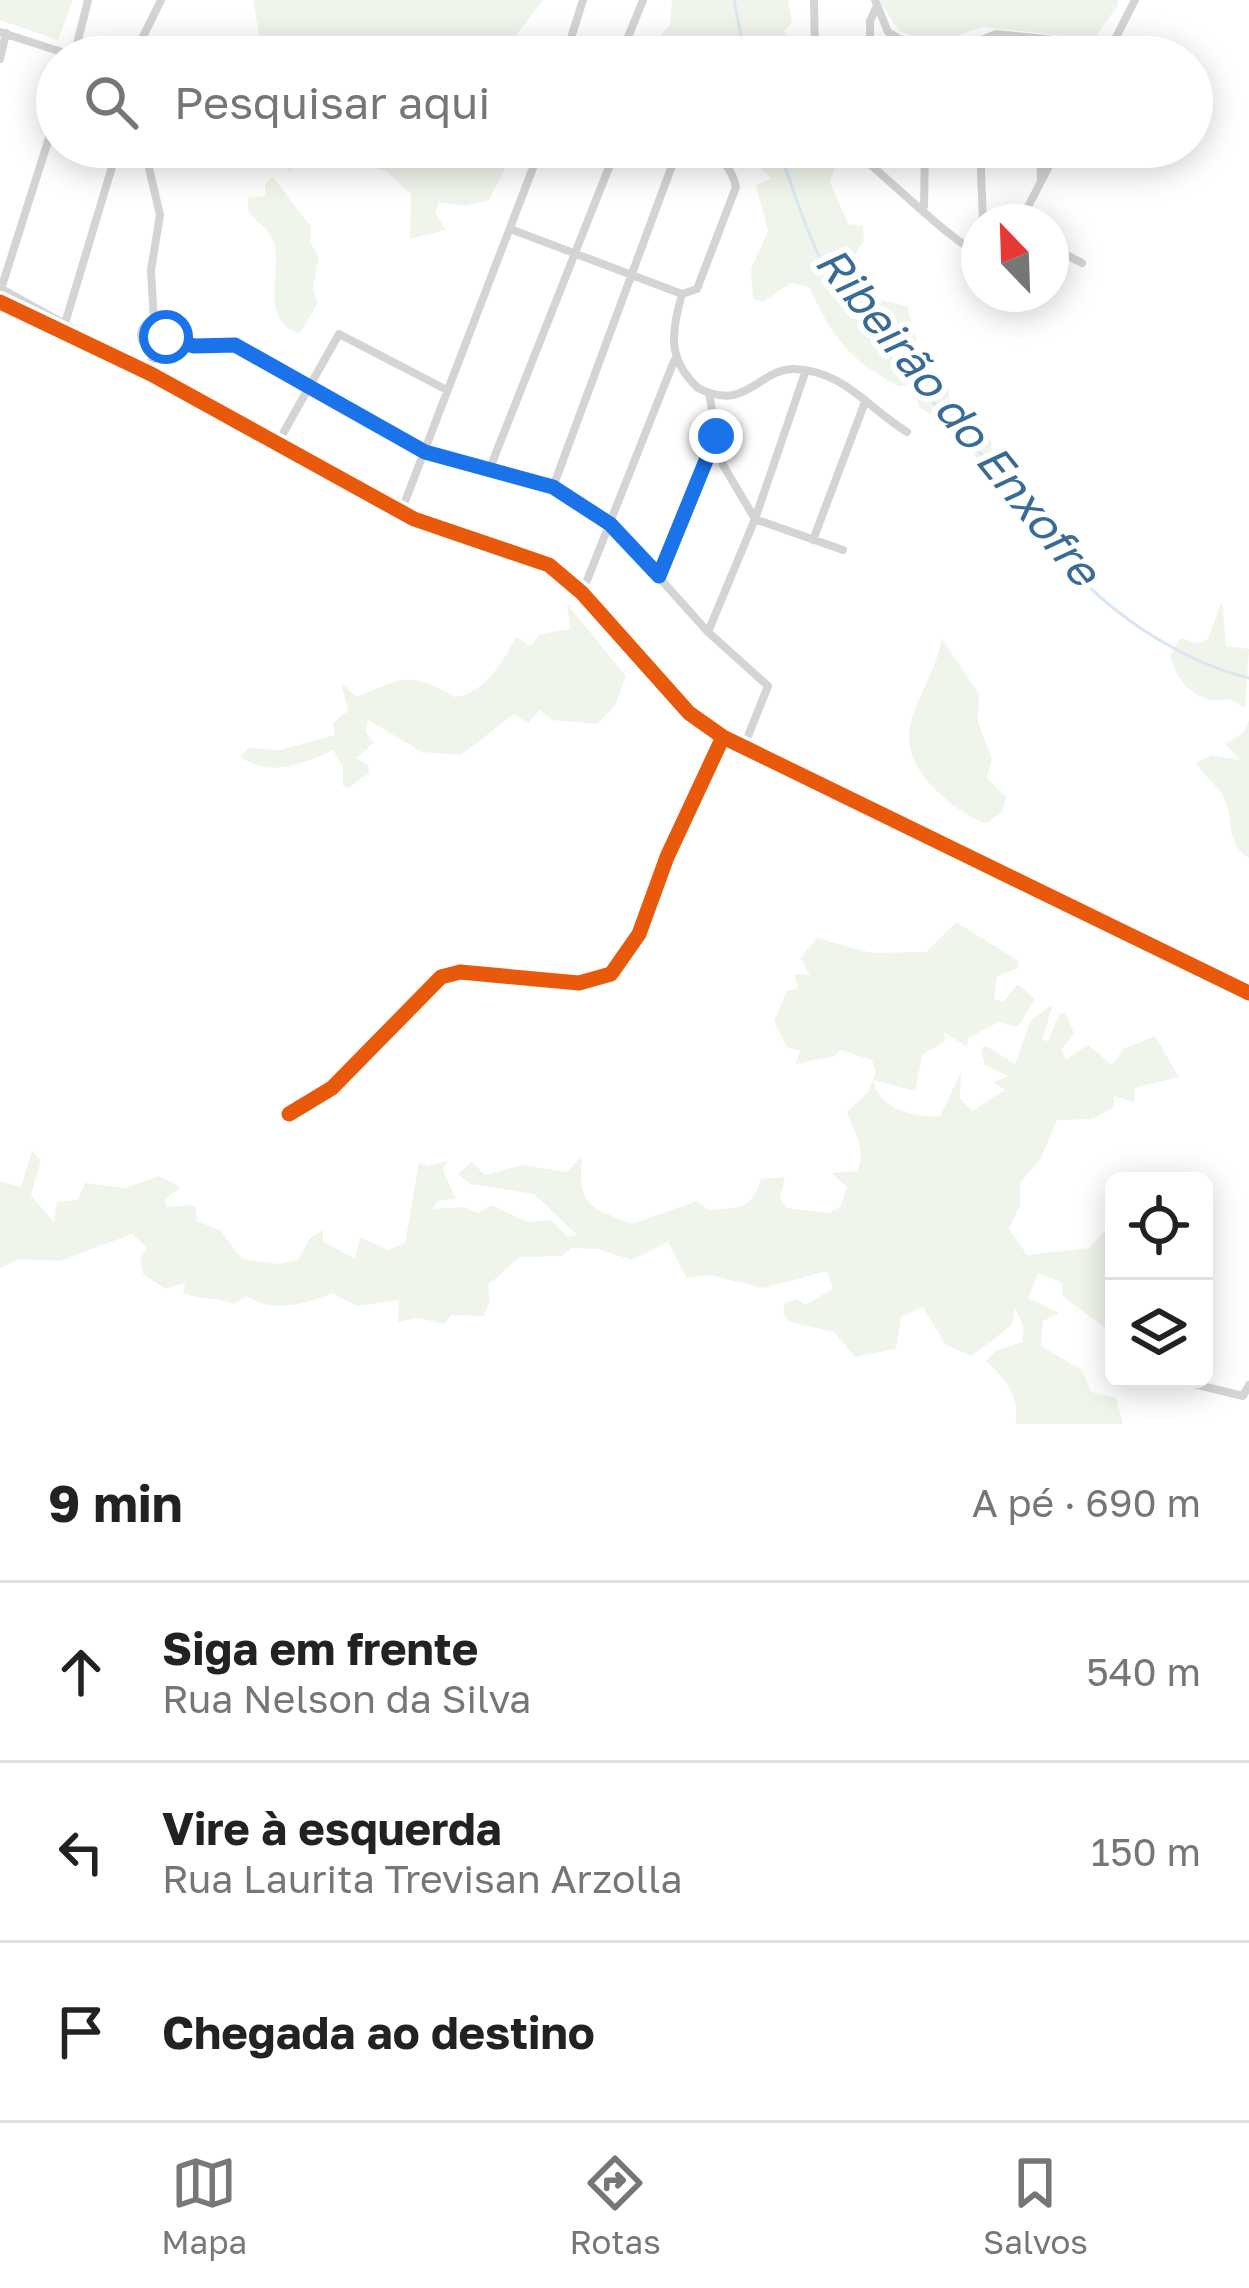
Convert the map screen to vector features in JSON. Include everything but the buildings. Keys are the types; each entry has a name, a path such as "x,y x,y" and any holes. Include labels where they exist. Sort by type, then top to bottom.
{"street":[{"path":"80,36 88,0"},
{"path":"143,36 161,0"},
{"path":"571,36 583,0"},
{"path":"628,36 643,0"},
{"path":"814,0 815,36"},
{"path":"1117,36 1135,0"},
{"path":"876,3 887,32 894,36"},
{"path":"870,36 876,3"},
{"path":"0,59 3,33 36,44"},
{"path":"40,168 1,289 65,320 151,374 400,512 475,541 528,554 582,592 688,713 723,736 1249,993"},
{"path":"65,320 112,168"},
{"path":"149,168 160,215 151,270 154,322"},
{"path":"400,512 534,168"},
{"path":"488,473 609,168"},
{"path":"553,487 671,168"},
{"path":"513,230 682,294 702,284 736,187 727,168"},
{"path":"877,168 961,245"},
{"path":"925,207 926,168"},
{"path":"981,168 982,204"},
{"path":"1041,168 1041,181"},
{"path":"1029,204 1048,168"},
{"path":"1069,257 1082,263"},
{"path":"582,592 674,362 673,325 682,294"},
{"path":"0,302 151,374"},
{"path":"119,354 154,322 165,328 166,337"},
{"path":"277,444 339,334 448,391"},
{"path":"142,337 154,348"},
{"path":"151,374 154,348 166,337"},
{"path":"166,337 194,346 235,345 310,392 425,452 488,473 553,487 610,524 708,632 769,686 744,746"},
{"path":"674,362 709,394 723,465 755,519 843,550"},
{"path":"709,394 743,394 781,371 806,370 848,384 865,403 907,432"},
{"path":"708,632 755,519 806,370"},
{"path":"814,540 865,403"},
{"path":"659,576 716,436"},
{"path":"705,467 723,465"},
{"path":"289,1114 332,1088 441,977 460,972 579,983 611,974 639,934 667,857 723,736"},
{"path":"1210,1388 1243,1396 1249,1385"}],"shaded area":[{"path":"0,0 73,0 60,36 0,20"},
{"path":"253,0 543,0 518,36 259,36"},
{"path":"672,0 788,0 792,23 784,31 786,36 660,36 670,25"},
{"path":"879,0 1118,0 1096,36 982,27 957,36 912,36 899,31"},
{"path":"374,168 505,168 489,200 466,206 439,202 435,213 446,230 410,239 411,194 386,171"},
{"path":"761,168 834,168 830,182 848,224 863,226 864,241 847,267 852,279 839,294 848,303 855,288 864,285 876,299 907,306 917,341 904,349 934,395 948,388 951,407 991,440 993,469 988,473 979,467 968,437 920,408 911,383 900,387 844,346 809,287 791,283 763,302 753,299 751,269 768,231 756,185 771,179"},
{"path":"273,177 311,227 310,242 319,257 313,288 318,303 300,333 279,318 273,240 248,211 248,198 265,196 265,184"},
{"path":"1222,601 1226,646 1249,649 1245,708 1230,699 1209,699 1192,691 1170,656 1180,638 1197,643 1208,639"},
{"path":"567,604 626,676 615,706 597,724 552,720 540,710 528,723 514,714 461,755 422,752 368,720 366,732 374,743 356,758 368,765 369,773 349,788 343,786 343,767 333,750 275,768 240,757 248,748 280,750 335,735 333,723 348,711 341,683 357,697 407,680 428,683 454,697 464,695 491,675 516,637 530,646 540,634 570,629"},
{"path":"942,639 979,694 978,722 992,759 987,778 1006,797 1002,812 988,823 940,794 911,753 912,718"},
{"path":"1249,720 1249,858 1236,845 1222,794 1196,763 1212,755 1240,760 1226,744 1243,733"},
{"path":"956,922 1019,961 1018,968 997,977 994,999 1003,1002 1018,984 1035,999 1018,1027 999,1022 968,1038 967,1047 944,1032 945,1041 922,1055 915,1091 873,1080 890,1104 920,1116 940,1116 961,1072 960,1098 972,1111 1005,1090 994,1082 1008,1076 985,1065 981,1050 986,1046 1015,1064 1031,1020 1053,1004 1042,1040 1048,1041 1059,1015 1065,1012 1074,1033 1061,1050 1066,1059 1088,1045 1112,1065 1123,1049 1155,1036 1179,1077 1135,1088 1134,1102 1114,1096 1114,1107 1093,1119 1057,1120 1040,1160 1020,1183 1020,1205 1009,1229 1027,1255 1089,1248 1105,1230 1105,1327 1062,1296 1062,1283 1038,1273 1028,1298 1059,1313 1043,1321 1041,1346 1082,1370 1091,1392 1116,1398 1123,1424 1015,1424 1013,1397 986,1361 997,1350 1022,1342 1024,1328 1015,1308 1012,1325 971,1356 945,1344 923,1307 901,1317 896,1349 855,1357 834,1332 790,1322 783,1314 785,1303 796,1299 805,1305 833,1289 827,1271 763,1288 709,1275 687,1278 668,1242 632,1260 598,1249 571,1248 562,1256 520,1257 488,1285 490,1300 484,1316 451,1315 444,1324 418,1318 398,1322 399,1300 357,1306 332,1293 289,1305 267,1305 247,1296 233,1304 184,1293 185,1283 165,1289 143,1274 140,1260 147,1247 132,1234 60,1261 19,1259 0,1268 0,1181 21,1187 32,1151 41,1160 31,1195 54,1223 57,1202 78,1200 85,1183 126,1188 158,1176 181,1187 165,1200 167,1207 195,1205 197,1221 221,1231 242,1259 278,1264 298,1260 310,1238 323,1230 323,1241 355,1259 360,1237 388,1250 405,1243 419,1162 428,1166 447,1161 443,1170 456,1199 437,1201 433,1209 465,1207 478,1213 491,1205 528,1222 551,1220 568,1237 577,1235 534,1194 470,1184 458,1174 472,1162 485,1175 523,1165 567,1172 582,1156 582,1185 589,1202 632,1224 697,1201 709,1210 736,1207 753,1197 761,1179 785,1177 780,1198 786,1208 829,1213 840,1207 847,1187 832,1173 857,1171 860,1163 860,1148 847,1112 867,1093 876,1072 872,1060 840,1050 835,1056 796,1064 800,1051 787,1047 774,1021 787,991 798,988 795,974 810,975 800,958 817,938 872,953 926,952"}],"waterway":[{"name":"Ribeirão do Enxofre","path":"734,0 741,36"},
{"name":"Ribeirão do Enxofre","path":"785,168 810,237 840,293 1094,592 1160,640 1213,667 1249,678"}],"cycle path":[{"path":"0,302 151,374 414,519 549,565 582,593 689,713 723,737 1249,993"},
{"path":"289,1114 332,1088 441,977 460,972 579,983 611,974 639,934 667,857 723,737"}],"route":[{"path":"166,337 194,346 235,345 310,392 425,452 515,481 553,487 610,524 659,576 716,436"}]}
